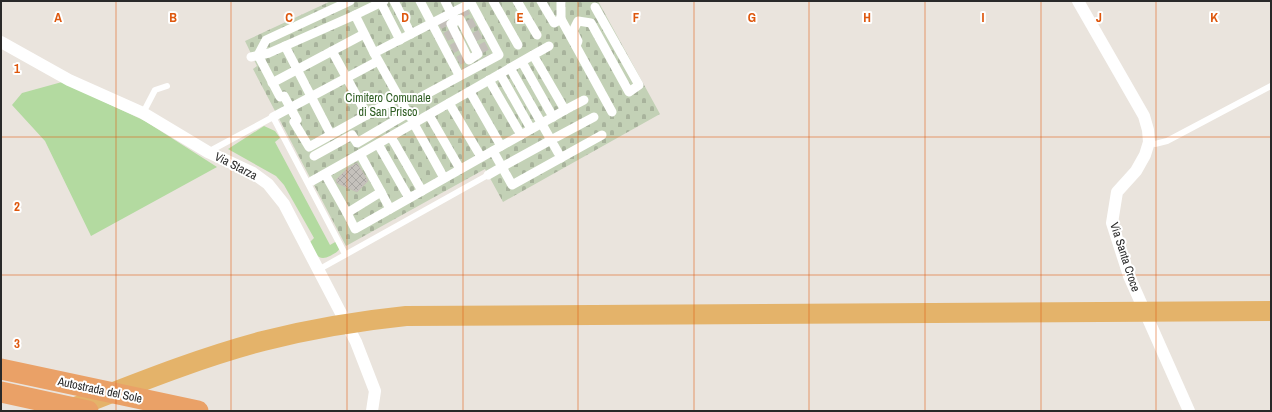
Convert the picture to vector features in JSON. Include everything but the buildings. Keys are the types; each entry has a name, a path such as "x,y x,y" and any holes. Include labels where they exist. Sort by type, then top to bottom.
{"highway":[{"path":"65,411 175,369 262,341 363,320 406,316 1271,311"},
{"name":"Autostrada del Sole","path":"1,369 198,411"},
{"name":"Autostrada del Sole","path":"1,392 88,411"}],"street":[{"path":"255,56 266,40 350,1"},
{"path":"394,1 411,34"},
{"path":"420,1 459,75"},
{"path":"444,1 455,22 460,19 478,54 476,61"},
{"path":"493,1 518,45"},
{"path":"517,1 537,35"},
{"path":"541,1 554,23 561,19"},
{"path":"564,1 561,19 612,112"},
{"name":"Via Santa Croce","path":"1078,1 1144,116 1148,130 1149,142 1145,156 1136,171 1117,192 1112,223 1129,276 1189,411"},
{"path":"255,56 269,53 355,16 383,2 400,40"},
{"path":"272,117 346,78 400,40 472,2 501,56 476,61 459,75 421,97"},
{"path":"576,46 578,40 573,31 578,21 591,23 629,92 639,85 595,7"},
{"path":"355,16 376,57 444,178"},
{"path":"272,83 364,34"},
{"name":"Via Starza","path":"1,42 69,80 144,113 208,152 253,173 268,184 284,204 356,342 375,391 372,408"},
{"path":"285,46 296,70 331,135"},
{"path":"314,156 352,135 357,142 411,118 429,115 549,46"},
{"path":"332,52 367,115"},
{"path":"533,55 565,110"},
{"path":"255,56 280,97 284,96 297,120 294,122 309,148 399,97"},
{"path":"522,62 553,117"},
{"path":"510,68 561,158"},
{"path":"500,74 531,129"},
{"path":"489,80 521,135"},
{"path":"470,92 497,148 502,167 512,185 602,135"},
{"path":"325,174 355,229 584,100"},
{"path":"449,103 481,157"},
{"path":"429,115 460,169"},
{"path":"488,175 594,117"},
{"path":"312,181 391,137 411,118"},
{"path":"391,137 422,191"},
{"path":"378,144 409,198"},
{"path":"360,154 390,209"},
{"path":"347,213 381,192"}],"lane":[{"path":"144,113 154,90 167,86"},
{"path":"1149,142 1155,144 1167,141 1271,86"},
{"path":"208,152 272,117 345,254"},
{"path":"318,270 488,175"}],"green space":[{"name":"Cimitero Comunale di San Prisco","path":"331,1 598,1 660,114 503,202 485,169 346,246 253,69 257,66 245,41"},
{"path":"62,82 145,121 217,167 91,236 45,141 12,105 22,93"},
{"path":"264,126 275,131 280,138 275,142 330,245 337,241 340,248 326,258 319,257 315,253 309,243 314,238 284,185 276,176 228,149"}],"tunnel":[{"path":"462,8 489,60"},
{"path":"441,19 468,70"}]}
